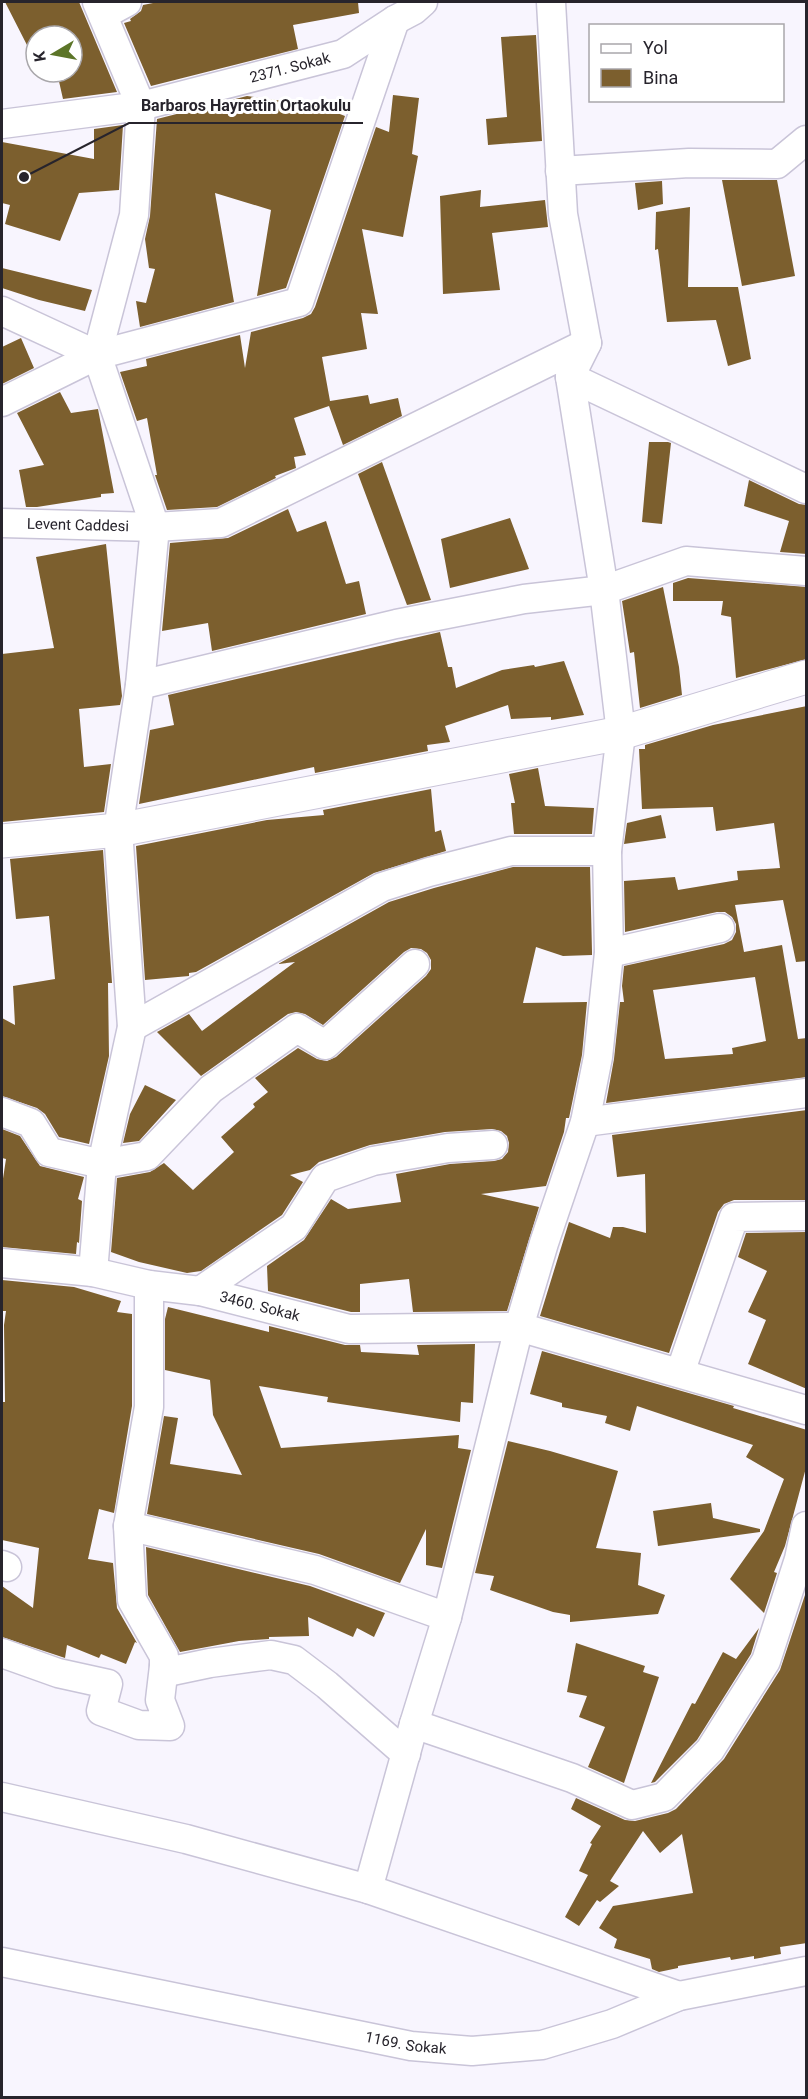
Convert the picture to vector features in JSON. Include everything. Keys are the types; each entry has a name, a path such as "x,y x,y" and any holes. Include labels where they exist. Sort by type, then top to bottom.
{"street":[{"name":"2371. Sokak","path":"2,124 141,106 343,54 394,20 414,10 423,2"},
{"path":"368,1889 414,1724 447,1617 519,1327 544,1243 585,1122 598,1057 609,953 607,851 621,733 604,590 570,377 587,343 563,214 550,2"},
{"path":"93,1272 102,1164 132,1027 118,830 140,684 155,527 97,355 134,215 141,106 109,6"},
{"path":"2,402 97,355 299,302 394,20"},
{"path":"560,171 690,163 777,164 807,140"},
{"path":"2,311 97,355"},
{"name":"Levent Caddesi","path":"2,523 155,527 220,523 587,343"},
{"path":"570,377 807,489"},
{"path":"140,684 396,624 524,599 604,590 686,561 807,571"},
{"path":"2,841 118,830 621,733 807,677"},
{"path":"132,1027 382,887 429,872 511,851 607,851"},
{"path":"609,953 720,928"},
{"path":"2,1112 31,1123 49,1152 102,1164 147,1156 211,1089 297,1028 325,1045 415,964"},
{"path":"585,1122 807,1093"},
{"path":"200,1291 294,1227 325,1178 373,1161 448,1148 493,1145"},
{"path":"680,1373 734,1217 807,1216"},
{"name":"3460. Sokak","path":"2,1263 93,1272 149,1285 200,1291 349,1329 519,1327 807,1410"},
{"path":"2,1653 58,1673 108,1684 101,1711 139,1725 170,1726 160,1700 164,1656 132,1600 128,1526 149,1407 149,1285"},
{"path":"128,1526 315,1570 447,1617"},
{"path":"414,1724 572,1778 632,1805 664,1797 710,1750 766,1661 799,1559 807,1526"},
{"path":"164,1666 168,1672 210,1663 271,1655 294,1660 327,1685 406,1754"},
{"path":"2,1797 186,1839 368,1889 680,1996"},
{"name":"1169. Sokak","path":"2,1962 411,2046 472,2051 542,2045 612,2024 680,1996 807,1971"}],"building":[{"path":"5,2 79,2 117,92 63,99 60,84 84,84 84,24 24,24 24,39"},
{"path":"153,2 358,2 359,13 293,25 298,49 151,86 124,23 131,21 130,19 141,11 143,5"},
{"path":"536,35 542,141 488,145 486,119 507,117 501,37"},
{"path":"393,95 419,98 412,154 418,156 403,237 362,229 378,314 361,313 367,349 322,357 330,401 368,395 370,404 398,398 402,416 343,445 329,406 294,418 306,455 294,457 296,468 275,476 276,478 217,507 167,510 155,475 157,475 147,418 137,421 120,372 147,366 146,359 240,335 245,368 251,332 311,314 376,127 389,132"},
{"path":"247,96 319,106 345,116 286,288 257,296 271,210 215,193 234,302 140,327 136,301 146,303 155,269 149,268 145,239 150,216 157,119"},
{"path":"123,125 119,190 79,193 60,241 5,224 10,205 2,203 2,142 94,159 94,129"},
{"path":"722,180 777,180 795,276 742,286"},
{"path":"662,181 663,204 638,210 635,183"},
{"path":"481,190 480,207 545,200 548,227 492,233 500,290 443,294 440,196"},
{"path":"690,207 688,287 738,287 751,359 728,366 716,320 667,322 658,249 655,250 656,212"},
{"path":"2,268 92,290 85,311 2,288"},
{"path":"21,338 34,368 2,384 2,347"},
{"path":"60,392 71,413 98,409 114,493 101,494 101,497 26,507 19,470 44,465 17,413"},
{"path":"649,442 671,443 662,524 642,522"},
{"path":"382,462 431,600 407,605 358,474"},
{"path":"749,480 799,504 807,505 807,554 780,552 789,521 744,506"},
{"path":"288,509 297,532 326,521 346,584 359,581 366,614 212,651 208,623 162,631 170,543 228,538"},
{"path":"510,518 529,569 450,588 441,539"},
{"path":"106,544 122,696 120,705 79,709 84,767 111,764 104,812 2,822 2,654 54,648 36,557"},
{"path":"688,578 807,587 807,659 736,678 731,617 721,615 723,601 673,601 673,583"},
{"path":"663,587 679,667 682,695 640,708 634,652 630,653 622,601"},
{"path":"440,632 448,667 452,667 456,688 502,670 564,661 584,715 551,720 551,717 511,719 508,705 445,726 450,742 427,745 428,751 315,773 314,767 139,804 150,730 174,725 168,695"},
{"path":"807,706 807,961 796,962 783,900 735,905 744,952 782,945 798,1039 807,1038 807,1077 606,1103 614,1059 620,1002 624,1002 622,986 624,966 724,944 732,940 736,932 736,924 732,917 725,912 717,912 625,932 624,881 675,877 678,890 738,880 737,871 780,868 774,823 716,831 713,807 642,809 639,749 645,749 645,745 713,725","holes":["755,977 766,1041 732,1048 733,1054 665,1059 653,990"]},
{"path":"538,768 545,806 594,808 592,834 514,834 511,803 515,803 509,774"},
{"path":"431,789 435,832 441,830 446,851 374,873 196,972 189,973 189,976 145,980 136,846 267,820 324,815 323,810"},
{"path":"661,815 666,838 624,844 627,823"},
{"path":"103,850 112,983 108,983 109,1056 89,1144 59,1137 45,1114 37,1108 2,1096 2,1018 15,1025 13,986 55,979 49,916 16,919 10,859"},
{"path":"513,867 590,867 592,955 563,956 536,947 523,1003 587,1002 582,1055 569,1118 566,1118 564,1132 546,1186 481,1194 539,1207 507,1311 413,1312 409,1279 360,1284 360,1312 351,1312 268,1291 267,1266 304,1240 331,1199 348,1209 401,1202 396,1174 450,1164 502,1159 508,1152 507,1136 501,1131 492,1129 445,1132 370,1145 319,1162 310,1170 290,1175 303,1182 282,1215 201,1271 187,1273 139,1262 111,1252 117,1178 150,1172 164,1163 193,1190 234,1152 221,1137 255,1107 253,1104 268,1092 255,1078 298,1048 317,1059 327,1061 336,1057 426,976 431,969 431,960 421,949 411,948 323,1025 305,1014 296,1012 288,1014 201,1076 157,1032 189,1014 202,1031 295,962 278,964 389,902"},
{"path":"145,1085 176,1100 139,1141 123,1143 130,1114"},
{"path":"807,1110 807,1200 734,1200 724,1204 718,1212 669,1353 540,1316 569,1222 610,1238 613,1227 646,1233 645,1174 617,1177 612,1135"},
{"path":"2,1129 20,1136 40,1166 84,1177 78,1199 82,1201 76,1254 2,1247 2,1185 6,1159 2,1158"},
{"path":"807,1232 807,1389 748,1364 766,1320 748,1312 767,1271 738,1257 746,1233"},
{"path":"2,1280 74,1287 121,1301 117,1312 132,1314 132,1406 114,1513 99,1509 88,1559 113,1563 117,1608 137,1643 135,1642 126,1664 101,1654 99,1658 67,1645 65,1658 2,1637 2,1586 33,1608 39,1548 2,1540 2,1402 5,1402 4,1325 6,1311 2,1311"},
{"path":"168,1307 269,1332 269,1326 345,1345 360,1345 361,1352 419,1355 417,1345 475,1344 473,1403 461,1402 460,1422 327,1402 328,1397 259,1386 281,1448 459,1435 458,1448 471,1450 442,1568 426,1565 426,1529 400,1583 319,1554 147,1514 164,1416 178,1418 170,1464 242,1475 213,1415 210,1380 165,1370 165,1319"},
{"path":"542,1351 734,1406 733,1408 807,1430 807,1464 764,1613 730,1579 764,1531 784,1479 746,1457 753,1445 637,1406 630,1431 605,1423 607,1416 562,1407 562,1403 530,1394"},
{"path":"508,1441 618,1471 596,1548 641,1553 638,1585 665,1595 658,1614 570,1622 570,1615 553,1612 490,1590 494,1576 475,1573"},
{"path":"711,1503 713,1518 760,1529 760,1532 658,1546 653,1511"},
{"path":"146,1547 310,1586 385,1613 374,1637 357,1628 353,1637 308,1617 309,1636 269,1637 269,1639 239,1641 180,1652 148,1595"},
{"path":"807,1589 807,1943 780,1947 781,1954 754,1959 754,1956 731,1960 730,1957 678,1966 678,1968 659,1972 652,1969 650,1959 614,1948 617,1939 599,1928 613,1906 693,1893 682,1834 660,1853 643,1831 610,1881 619,1886 600,1902 597,1900 579,1926 565,1917 588,1875 579,1871 592,1844 590,1843 601,1826 571,1809 576,1798 625,1820 635,1821 676,1809 724,1759 780,1670"},
{"path":"759,1628 751,1654 697,1740 655,1782 651,1783 692,1703 695,1704 723,1652 736,1659"},
{"path":"576,1643 645,1666 643,1672 659,1677 624,1783 588,1767 605,1727 579,1717 587,1696 567,1692"}],"place":[{"name":"Barbaros Hayrettin Ortaokulu","path":"24,177"}]}
